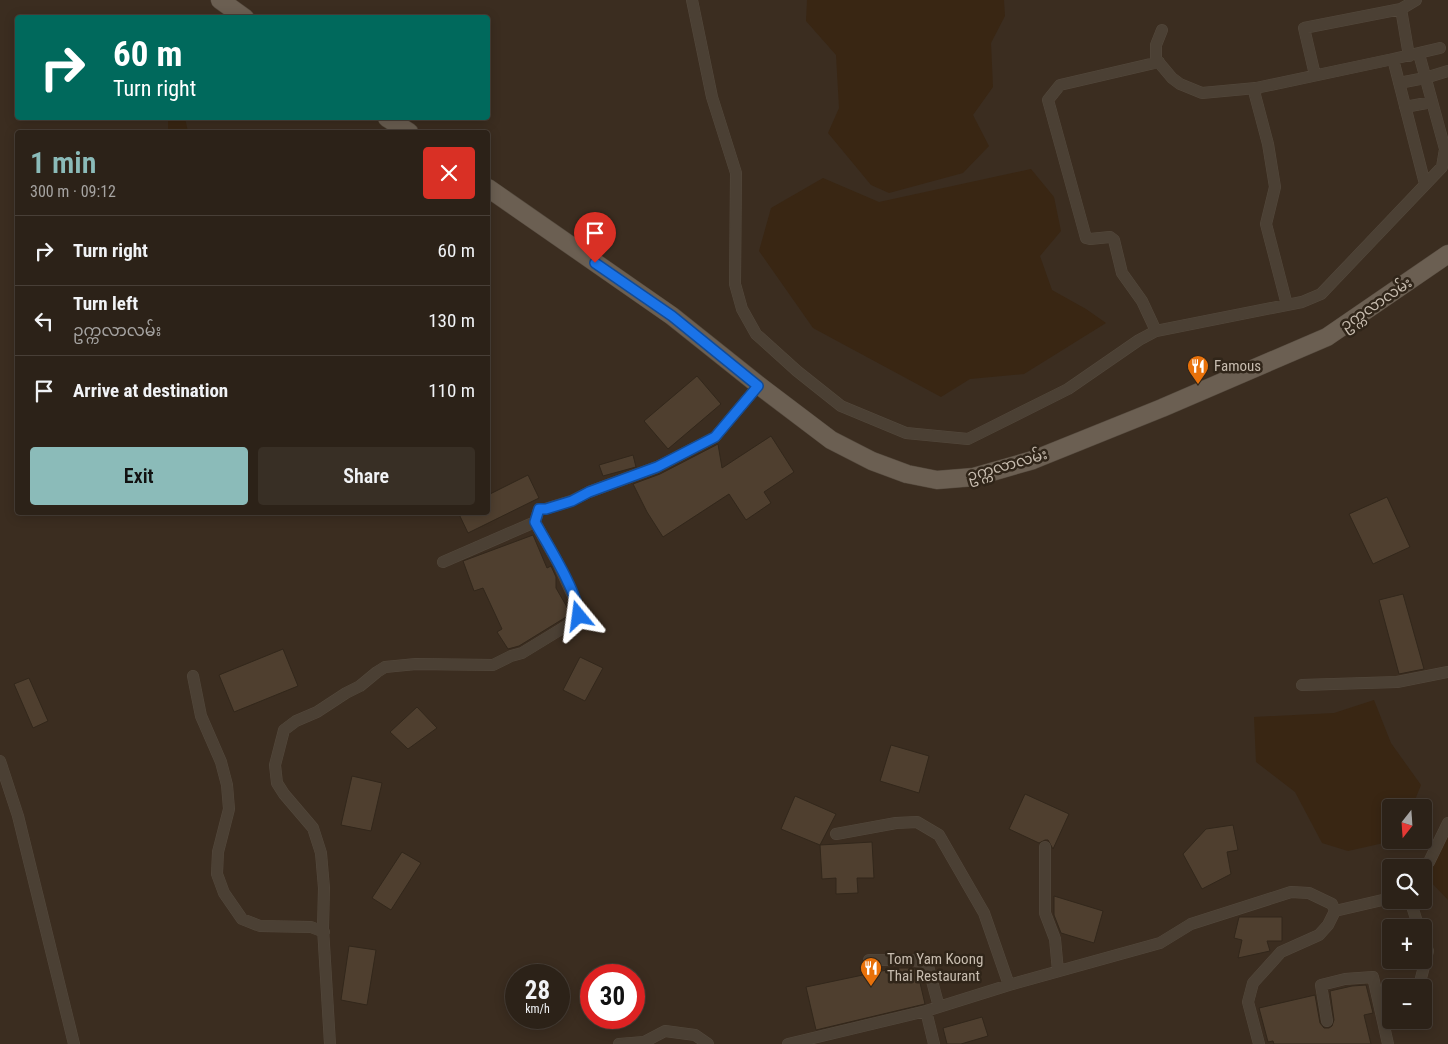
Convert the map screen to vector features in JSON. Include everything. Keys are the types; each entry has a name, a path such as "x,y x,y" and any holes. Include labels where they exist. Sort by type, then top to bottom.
{"main road":[{"path":"220,0 241,15"},
{"path":"390,120 406,130"},
{"name":"ဥက္ကလာလမ်း","path":"490,189 672,316 758,386 831,440 872,461 907,474 937,480 974,477 1033,460 1162,408 1327,337 1448,254"}],"street":[{"path":"692,0 712,97 736,173 735,284 742,308 756,334 797,371 841,406 906,433 968,439 1068,389 1139,340 1156,331 1302,302 1321,294 1442,167 1445,149 1426,78 1414,55 1402,9"},
{"path":"1315,75 1304,28 1402,9 1416,0"},
{"path":"1162,30 1156,45 1156,59 1172,78 1180,84 1202,92 1256,88 1440,48"},
{"path":"1393,59 1425,184"},
{"path":"1156,331 1142,301 1122,273 1114,240 1110,237 1086,238 1048,100 1060,86 1159,62"},
{"path":"1399,83 1426,78 1448,71"},
{"path":"1256,88 1255,95 1268,144 1275,187 1266,224 1287,305"},
{"path":"1405,107 1432,102"},
{"path":"330,1044 324,932 324,888 318,841 313,828 277,784 275,765 284,730 296,721 317,712 346,692 360,686 384,668 416,664 493,665 510,656 522,653 576,620 579,616 578,606 558,563 535,522 539,509 546,509 572,501 589,492 657,467 715,437 758,386"},
{"path":"443,562 535,522"},
{"path":"1302,685 1397,682 1448,672"},
{"path":"193,676 200,716 221,762 227,785 229,809 218,852 217,874 224,893 242,919 260,926 311,927 324,932"},
{"path":"0,761 18,816 74,1044"},
{"path":"836,834 896,823 917,822 939,835 984,913 1009,985"},
{"path":"1430,859 1448,823"},
{"path":"1045,847 1046,913 1055,939 1058,971"},
{"path":"788,1044 926,1011 1009,985 1160,943 1191,924 1291,892 1309,893 1316,896 1332,904 1335,911"},
{"path":"1259,1044 1248,1002 1253,983 1281,952 1324,931 1335,911 1382,900"},
{"path":"869,960 914,960 928,966 939,1007"},
{"path":"1327,1021 1321,985 1345,979 1373,977 1388,1044"},
{"path":"926,1011 934,1044"},
{"path":"620,1044 644,1042 665,1031 695,1035 708,1044"}],"shaded area":[{"path":"807,0 1004,0 1005,16 991,43 993,87 973,115 989,146 963,173 889,193 871,185 828,133 839,108 836,55 806,21"},
{"path":"168,120 185,120 188,130 168,130"},
{"path":"1031,169 1054,197 1061,231 1040,256 1052,290 1086,309 1106,323 1024,374 970,379 941,397 813,328 759,251 771,208 823,178 879,202"},
{"path":"1374,700 1391,743 1421,785 1415,799 1382,799 1382,843 1348,851 1322,843 1295,792 1256,762 1254,717 1334,713"},
{"path":"1448,830 1448,900 1432,883 1432,869"}],"building":[{"path":"697,376 721,404 668,449 644,421"},
{"path":"771,436 794,472 764,492 771,503 746,520 729,494 663,537 647,512 633,484 660,474 718,444 722,468"},
{"path":"633,455 636,467 603,476 599,465"},
{"path":"528,475 539,498 468,533 459,515 490,515 490,494"},
{"path":"1387,497 1410,547 1373,564 1349,514"},
{"path":"533,535 547,568 551,566 556,577 556,588 571,614 519,646 508,649 497,632 502,629 483,588 474,591 463,561"},
{"path":"1403,594 1424,669 1399,674 1379,600"},
{"path":"283,649 298,686 234,712 219,675"},
{"path":"580,657 603,668 585,701 563,690"},
{"path":"29,678 48,721 33,728 14,684"},
{"path":"417,707 437,728 408,749 390,732"},
{"path":"891,745 929,756 919,793 880,781"},
{"path":"352,776 382,783 371,831 341,825"},
{"path":"1025,794 1069,814 1053,849 1048,840 1039,843 1009,829"},
{"path":"795,796 836,814 820,845 781,829"},
{"path":"1233,825 1238,850 1227,852 1231,874 1202,889 1183,854 1206,829"},
{"path":"872,842 874,878 857,878 858,893 836,894 836,878 822,879 820,845"},
{"path":"402,852 421,863 391,910 372,898"},
{"path":"1054,896 1103,911 1094,943 1061,933 1054,915"},
{"path":"1239,917 1282,917 1282,941 1267,941 1270,951 1238,958 1242,940 1234,938"},
{"path":"349,946 376,950 367,1005 341,1000"},
{"path":"896,968 912,968 917,970 925,1004 816,1030 806,987"},
{"path":"1366,985 1373,1013 1364,1015 1371,1044 1274,1044 1273,1041 1268,1042 1259,1008 1315,995 1320,1023 1324,1028 1329,1028 1334,1020 1330,991"},
{"path":"982,1017 988,1036 961,1044 947,1044 943,1028"}],"place":[{"name":"Famous","path":"1198,385"},
{"name":"Tom Yam Koong Thai Restaurant","path":"871,987"}],"route":[{"path":"579,616 578,606 573,593 535,522 539,509 546,509 572,501 589,492 657,467 715,437 758,386 672,316 595,263"}]}
